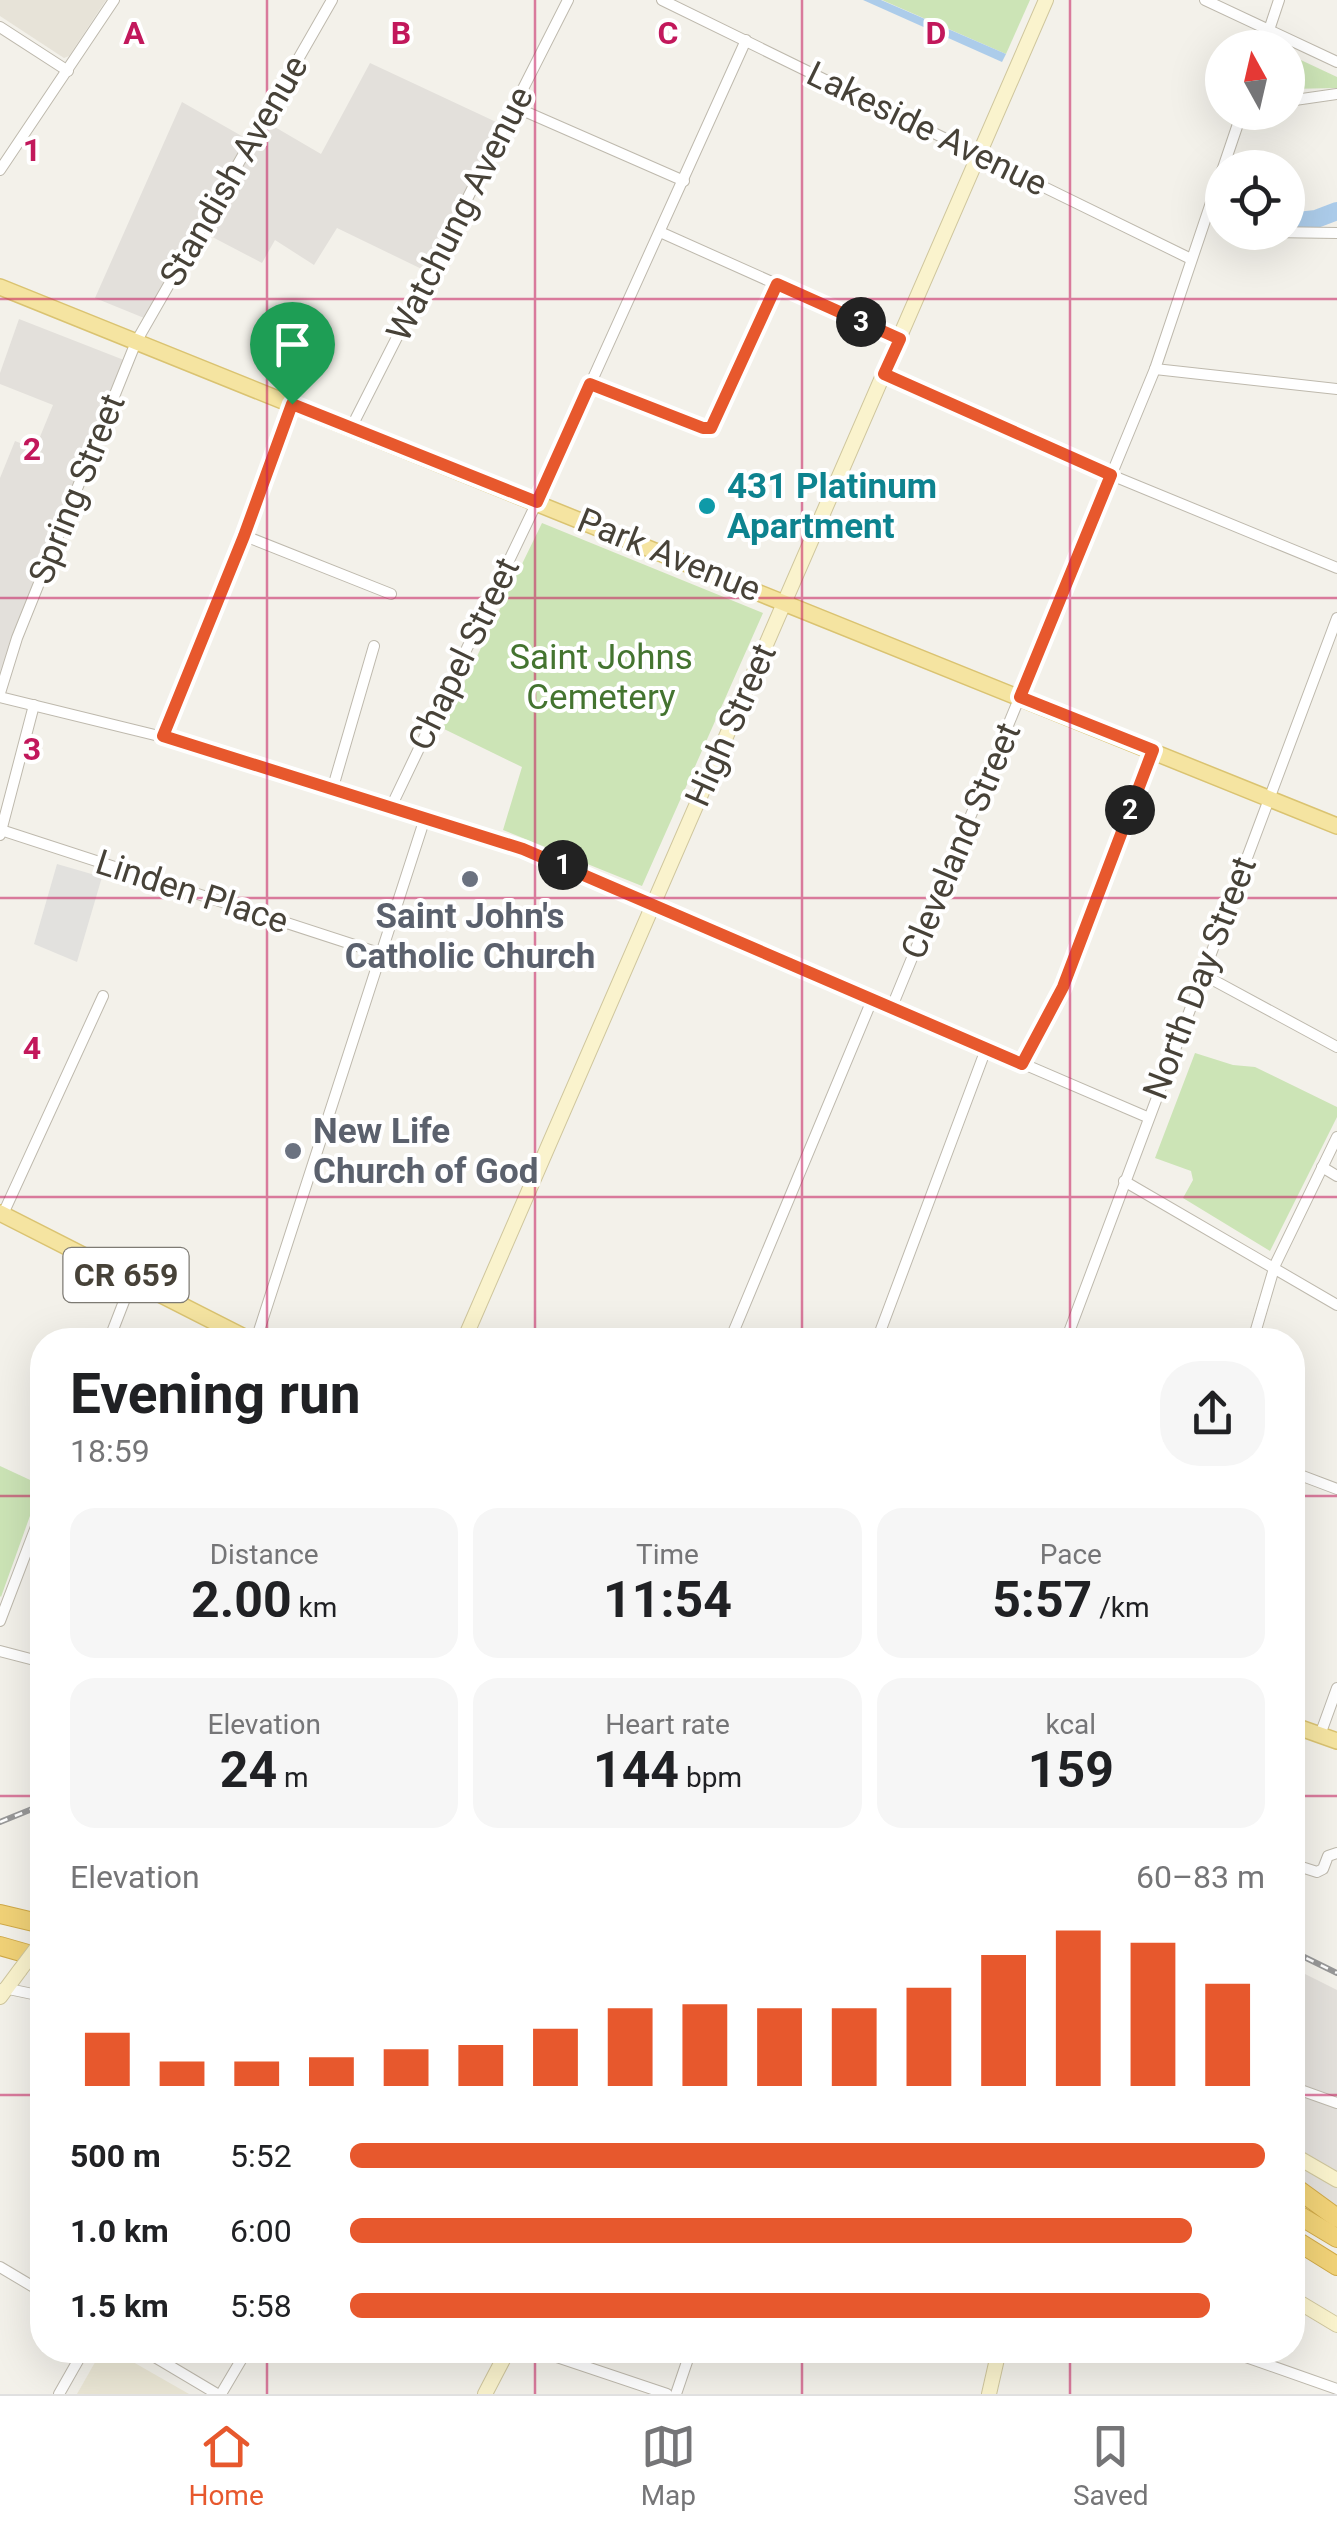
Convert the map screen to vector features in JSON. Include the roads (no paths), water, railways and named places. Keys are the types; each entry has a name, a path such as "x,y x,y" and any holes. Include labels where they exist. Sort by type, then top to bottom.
{"highway":[{"path":"0,1914 30,1921"},
{"path":"0,1946 30,1953"},
{"path":"1305,2195 1337,2218"},
{"path":"1305,2218 1337,2238"},
{"path":"1305,2246 1337,2266"}],"main road":[{"name":"High Street","path":"469,1328 1046,0"},
{"name":"Park Avenue","path":"0,287 1337,826"},
{"name":"CR 659","path":"1,1214 230,1328"},
{"path":"1305,1730 1337,1741"},
{"path":"2,1991 30,1957"},
{"path":"1305,2162 1337,2180"},
{"path":"1305,2306 1337,2325"},
{"path":"485,2394 501,2363"},
{"path":"990,2394 996,2363"}],"street":[{"path":"0,170 114,0"},
{"name":"Standish Avenue","path":"136,342 332,0"},
{"name":"Watchung Avenue","path":"351,428 568,0"},
{"name":"Lakeside Avenue","path":"662,0 1192,260"},
{"path":"1206,0 1337,62"},
{"path":"1269,29 1279,0"},
{"path":"0,27 68,71"},
{"name":"Chapel Street","path":"391,807 537,502 746,40"},
{"path":"1305,99 1337,94"},
{"path":"514,106 684,181"},
{"path":"660,232 900,339"},
{"name":"Cleveland Street","path":"891,1008 1155,369 1205,233"},
{"path":"1305,233 1337,233"},
{"path":"590,384 711,428 777,284"},
{"name":"Spring Street","path":"0,695 17,638 136,342"},
{"path":"1155,369 1337,389"},
{"path":"884,374 1111,475 1337,568"},
{"path":"163,736 244,536 292,404"},
{"path":"244,536 391,594"},
{"name":"North Day Street","path":"1070,1328 1337,618"},
{"path":"334,788 374,646"},
{"path":"0,695 163,736 523,849 1148,1117"},
{"path":"1,833 34,705"},
{"path":"1022,1064 1063,987 1153,750"},
{"path":"257,1328 426,818"},
{"name":"Linden Place","path":"1,833 382,954"},
{"path":"1202,974 1337,1047"},
{"path":"1,1214 102,996"},
{"path":"735,1328 872,1000"},
{"path":"881,1328 986,1049"},
{"path":"1256,1328 1274,1268 1337,1136"},
{"path":"1322,1167 1337,1176"},
{"path":"1124,1181 1337,1305"},
{"path":"114,1328 133,1278"},
{"path":"1305,1477 1337,1489"},
{"path":"0,1621 30,1543"},
{"path":"0,1651 30,1659"},
{"path":"1320,1735 1337,1688"},
{"path":"1305,1868 1316,1872 1323,1869 1328,1856 1337,1853"},
{"path":"2,1991 30,1994"},
{"path":"1305,2091 1337,2102"},
{"path":"0,2267 30,2285"},
{"path":"59,2394 77,2363"},
{"path":"165,2363 219,2394 239,2363"},
{"path":"574,2363 666,2394"},
{"path":"676,2394 687,2363"},
{"path":"1263,2363 1337,2389"}],"water":[{"path":"863,0 881,0 1006,54 1002,62"}],"waterway":[{"path":"1305,220 1337,211"}],"railway":[{"path":"0,1822 30,1810"},
{"path":"1305,1957 1337,1973"}],"place":[{"name":"431 Platinum Apartment","path":"707,506"},
{"name":"Saint John's Catholic Church","path":"470,879"},
{"name":"New Life Church of God","path":"293,1151"}],"park label":[{"name":"Saint Johns Cemetery","path":"601,677"}]}
